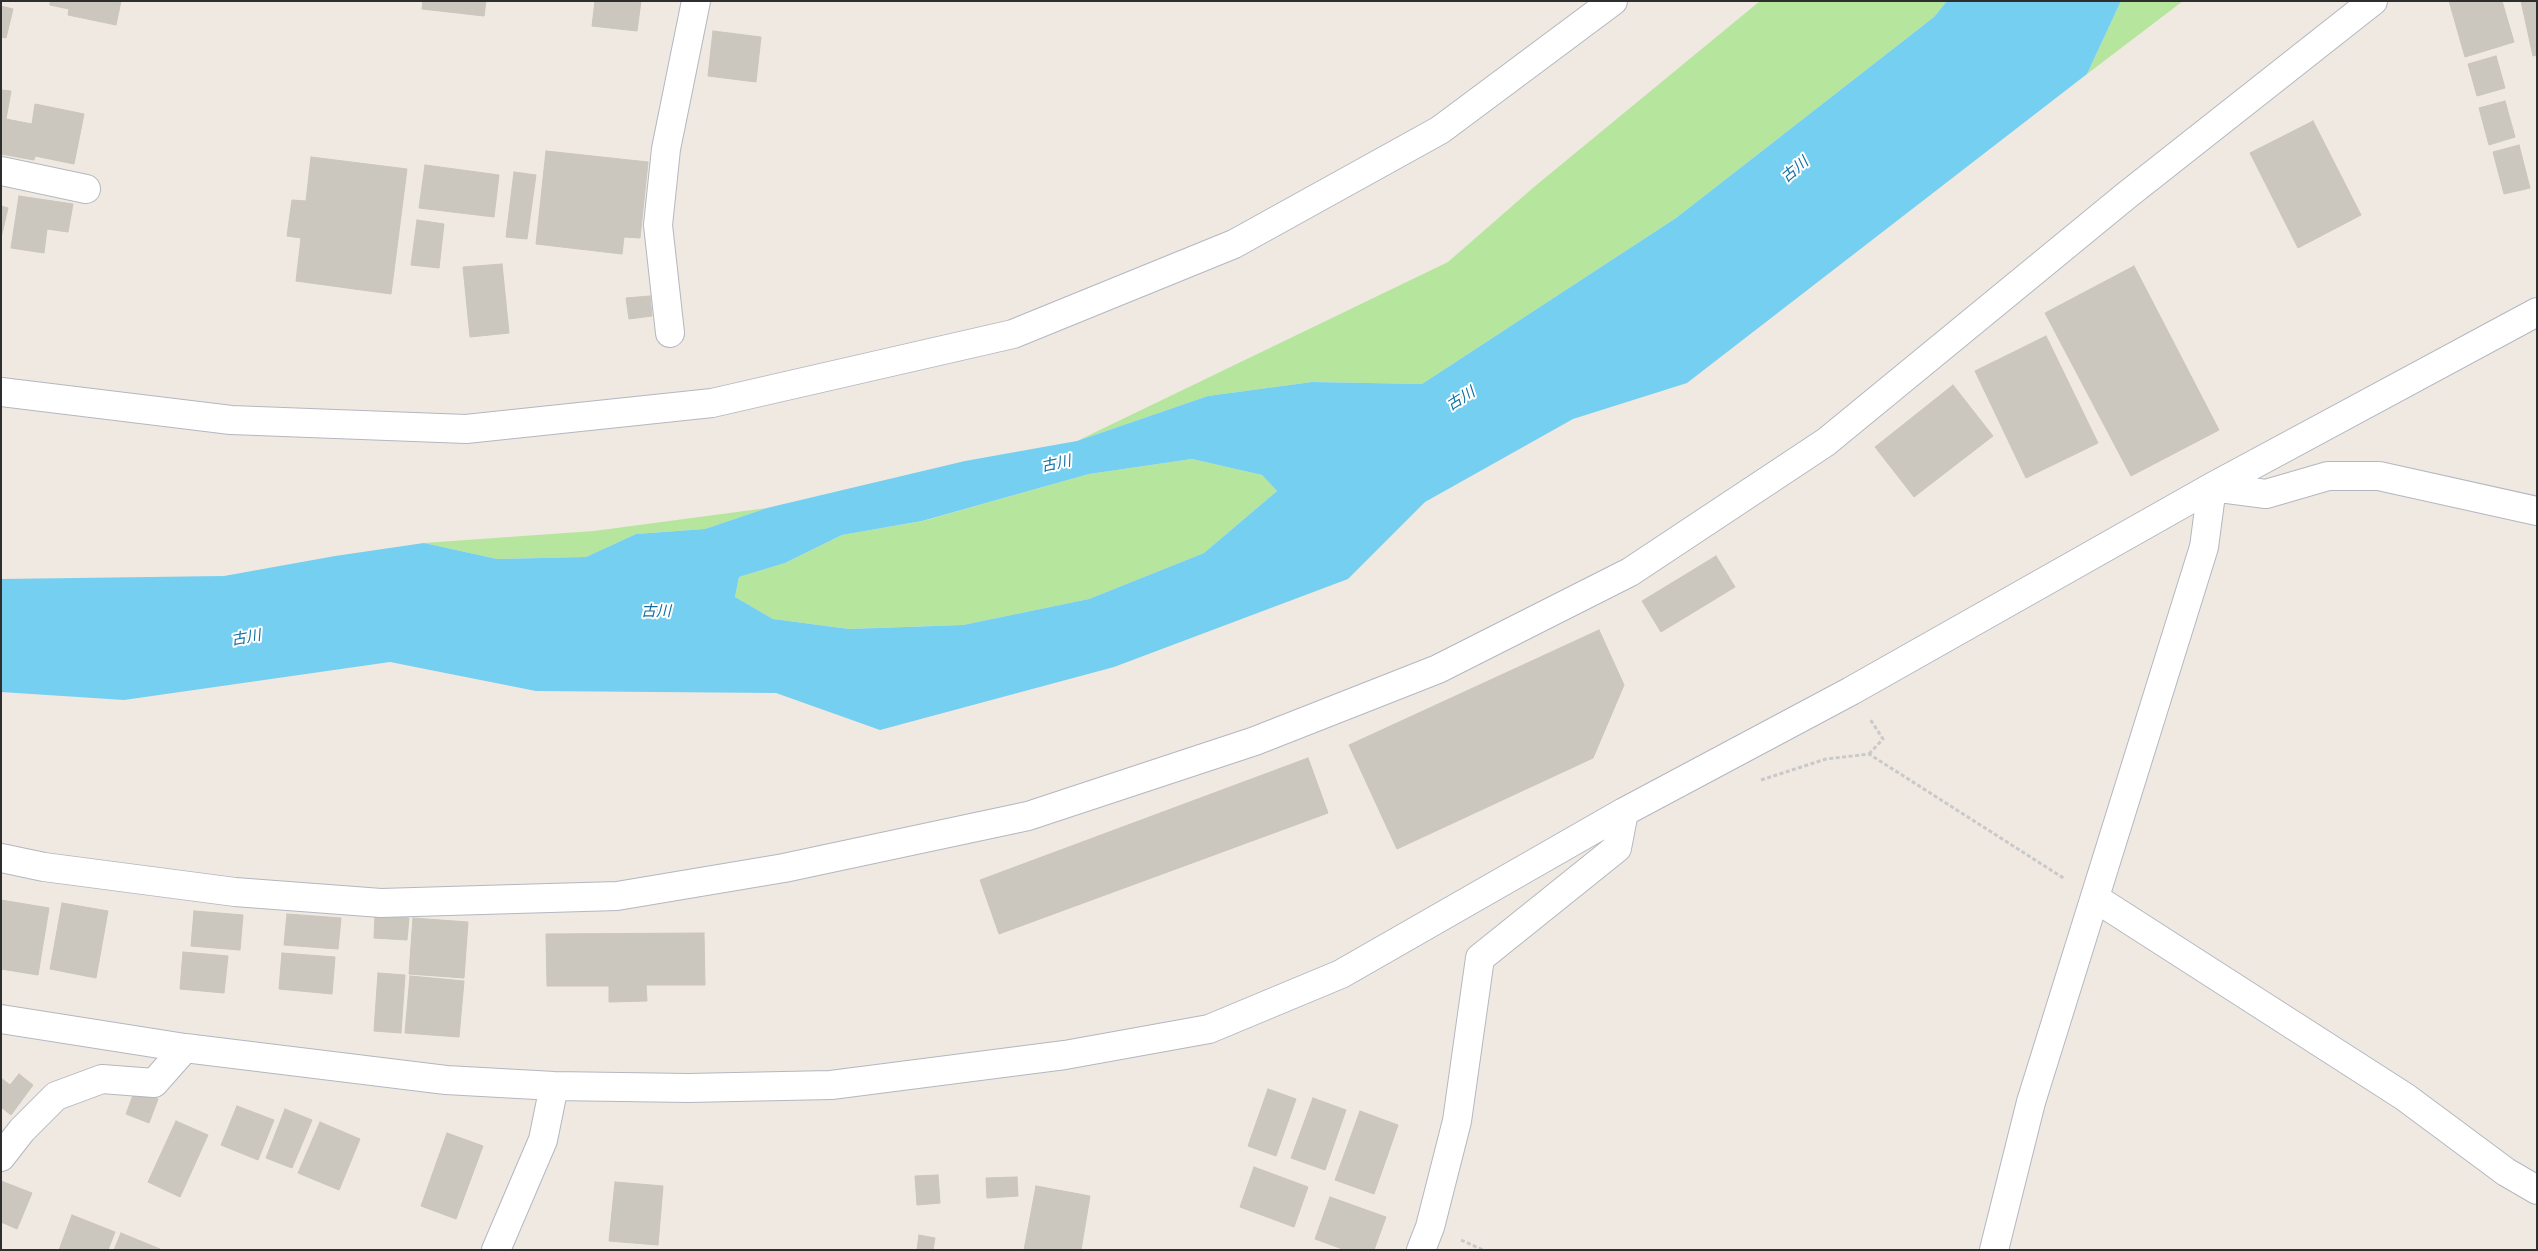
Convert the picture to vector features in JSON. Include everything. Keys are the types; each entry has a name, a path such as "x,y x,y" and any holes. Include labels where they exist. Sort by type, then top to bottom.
{"street":[{"path":"670,333 658,225 666,149 696,1"},
{"path":"1,392 231,420 466,429 712,404 1013,334 1234,244 1431,135 1613,1"},
{"path":"1,858 44,867 235,892 381,903 617,896 784,868 1028,816 1255,741 1438,669 1630,572 1826,442 2127,195 2374,1"},
{"path":"1,171 86,189"},
{"path":"1,1019 185,1048 446,1080 554,1086 688,1088 830,1085 1065,1055 1209,1029 1342,974 1624,812 1860,686 2212,487 2537,312"},
{"path":"2212,487 2266,494 2328,476 2379,476 2537,511"},
{"path":"1994,1250 2031,1102 2204,547 2212,487"},
{"path":"1421,1250 1430,1227 1456,1122 1480,958 1617,848 1624,812"},
{"path":"2095,898 2405,1097 2506,1172 2537,1190"},
{"path":"1,1157 22,1130 56,1096 102,1079 154,1083 185,1048"},
{"path":"496,1250 543,1140 554,1086"}],"path":[{"path":"1867,715 1883,739 1869,754"},
{"path":"1755,782 1826,759 1869,754 2095,898"}],"green space":[{"path":"1760,1 1947,1 1934,17 1676,218 1422,384 1312,382 1208,396 1077,441 1448,262 1534,187"},
{"path":"2121,1 2183,1 2087,74"},
{"path":"1192,459 1262,475 1277,491 1204,553 1089,599 963,625 849,629 773,619 735,597 739,577 785,563 842,535 923,521 1089,474"},
{"path":"767,508 705,529 636,534 586,557 497,559 424,543 594,531"}],"water":[{"name":"古川","path":"1947,1 2121,1 2087,74 1687,383 1573,419 1425,502 1348,579 1114,667 880,730 776,693 536,691 390,662 124,700 1,692 1,579 224,576 335,556 424,543 497,559 586,557 636,534 705,529 767,508 965,461 1077,441 1208,396 1312,382 1422,384 1676,218 1934,17","holes":["1192,459 1262,475 1277,491 1204,553 1089,599 963,625 849,629 773,619 735,597 739,577 785,563 842,535 922,521 1089,474"]}],"building":[{"path":"50,1 121,1 116,25 68,15 69,9 50,5"},
{"path":"423,1 486,1 484,16 422,9"},
{"path":"595,1 641,1 637,31 592,26"},
{"path":"2449,1 2502,1 2514,42 2465,57"},
{"path":"2521,1 2537,1 2537,55 2533,56"},
{"path":"1,6 13,9 6,38 1,37"},
{"path":"713,31 761,37 756,82 708,76"},
{"path":"2496,56 2505,88 2477,96 2468,64"},
{"path":"1,90 11,91 6,119 32,124 35,104 84,114 74,164 35,156 34,160 1,154"},
{"path":"2505,101 2515,137 2489,145 2479,108"},
{"path":"2313,121 2361,215 2298,248 2250,153"},
{"path":"2519,145 2530,188 2504,194 2493,152"},
{"path":"546,151 648,162 640,238 624,237 622,254 536,244"},
{"path":"311,157 407,169 391,294 296,281 301,238 287,236 292,200 306,201"},
{"path":"425,165 499,175 494,217 419,208"},
{"path":"514,172 536,175 527,239 506,237"},
{"path":"19,196 73,204 68,232 47,229 44,253 11,248"},
{"path":"1,206 8,208 1,238"},
{"path":"417,220 444,224 439,268 411,265"},
{"path":"502,264 509,333 470,337 463,267"},
{"path":"2134,266 2219,430 2131,476 2045,313"},
{"path":"650,296 652,316 629,319 626,298"},
{"path":"2046,336 2098,443 2026,478 1975,371"},
{"path":"1953,385 1993,436 1914,497 1875,447"},
{"path":"1716,556 1735,587 1661,632 1642,601"},
{"path":"1599,630 1624,685 1593,758 1397,849 1349,745"},
{"path":"1308,758 1328,813 999,934 980,880"},
{"path":"1,900 49,908 38,975 1,969"},
{"path":"62,903 108,911 96,978 50,969"},
{"path":"194,911 243,915 240,950 191,946"},
{"path":"287,914 341,918 338,949 284,945"},
{"path":"375,916 409,918 407,940 374,938"},
{"path":"413,918 468,922 464,978 409,974"},
{"path":"704,933 705,985 646,985 647,1001 609,1002 609,986 547,986 546,934"},
{"path":"183,952 228,956 224,993 180,989"},
{"path":"282,953 335,957 332,994 279,989"},
{"path":"378,973 405,975 401,1033 374,1031"},
{"path":"410,976 464,981 459,1037 405,1033"},
{"path":"19,1074 33,1085 11,1115 1,1107 1,1078 10,1085"},
{"path":"1268,1089 1296,1099 1276,1156 1248,1146"},
{"path":"135,1090 158,1099 149,1123 126,1114"},
{"path":"1313,1098 1346,1110 1325,1170 1291,1158"},
{"path":"237,1106 274,1120 258,1160 221,1145"},
{"path":"285,1109 312,1120 292,1168 266,1158"},
{"path":"1360,1111 1398,1125 1374,1194 1335,1180"},
{"path":"176,1121 208,1135 180,1197 148,1182"},
{"path":"320,1122 360,1139 339,1190 298,1173"},
{"path":"447,1133 483,1146 456,1219 421,1206"},
{"path":"1254,1167 1308,1187 1294,1227 1240,1207"},
{"path":"938,1175 940,1203 917,1205 915,1176"},
{"path":"1017,1177 1018,1196 987,1198 986,1178"},
{"path":"1,1181 32,1193 17,1229 1,1222"},
{"path":"615,1182 663,1186 658,1245 609,1241"},
{"path":"1036,1186 1090,1196 1081,1250 1024,1250"},
{"path":"1330,1197 1386,1217 1374,1250 1345,1250 1315,1239"},
{"path":"72,1215 115,1232 108,1250 59,1250"},
{"path":"121,1233 160,1249 160,1250 114,1250"},
{"path":"919,1235 935,1238 933,1250 917,1250"}]}
